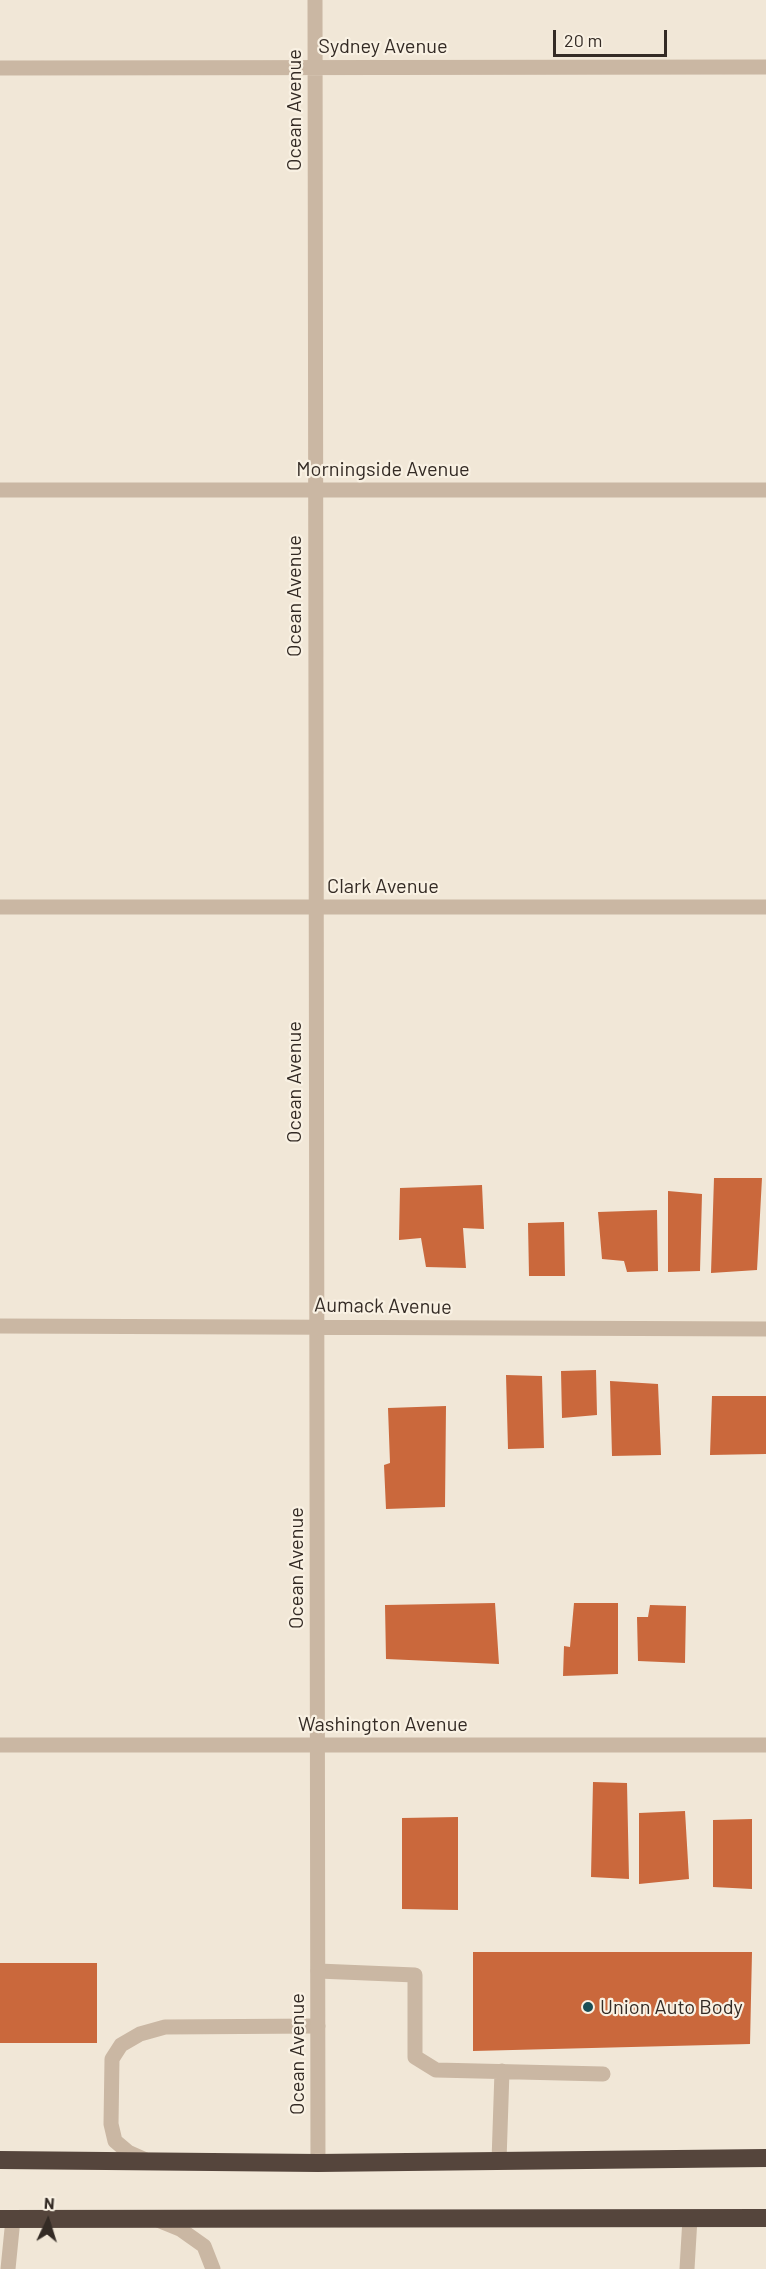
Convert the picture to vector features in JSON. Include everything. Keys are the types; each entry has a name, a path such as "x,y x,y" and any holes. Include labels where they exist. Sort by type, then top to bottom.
{"highway":[{"path":"0,2160 318,2163 766,2158"},
{"path":"7,2219 150,2217 766,2218"}],"street":[{"name":"Ocean Avenue","path":"315,0 318,2163"},
{"name":"Sydney Avenue","path":"0,68 766,67"},
{"name":"Morningside Avenue","path":"0,490 766,490"},
{"name":"Clark Avenue","path":"0,907 766,907"},
{"name":"Aumack Avenue","path":"0,1326 766,1329"},
{"name":"Washington Avenue","path":"0,1745 766,1745"},
{"path":"318,1971 415,1975 415,2057 436,2070 603,2074"},
{"path":"150,2162 128,2152 115,2141 111,2124 112,2059 121,2045 140,2034 165,2027 318,2026"},
{"path":"499,2161 502,2071"},
{"path":"150,2217 180,2229 204,2246 213,2269"},
{"path":"687,2269 690,2218"},
{"path":"7,2219 8,2269"}],"building":[{"path":"714,1178 762,1178 757,1270 711,1273"},
{"path":"482,1185 484,1229 463,1228 466,1268 426,1267 421,1238 399,1240 400,1188"},
{"path":"668,1191 702,1194 700,1271 668,1272"},
{"path":"657,1210 658,1271 627,1272 624,1261 602,1259 598,1212"},
{"path":"564,1222 565,1276 529,1276 528,1223"},
{"path":"596,1370 597,1415 562,1418 561,1371"},
{"path":"506,1375 542,1376 544,1448 508,1449"},
{"path":"610,1381 658,1384 661,1455 612,1456"},
{"path":"712,1396 766,1396 766,1454 710,1455"},
{"path":"446,1406 445,1507 386,1509 384,1465 390,1463 388,1408"},
{"path":"495,1603 499,1664 386,1659 385,1605"},
{"path":"574,1603 618,1603 618,1674 563,1676 564,1646 570,1647"},
{"path":"650,1605 686,1606 685,1663 638,1661 637,1617 648,1617"},
{"path":"593,1782 627,1783 629,1879 591,1877"},
{"path":"685,1811 689,1879 639,1884 639,1813"},
{"path":"458,1817 458,1910 402,1909 402,1818"},
{"path":"752,1819 752,1889 713,1887 713,1820"},
{"path":"473,1952 752,1952 750,2044 473,2051"},
{"path":"0,1963 97,1963 97,2043 0,2043"}],"place":[{"name":"Union Auto Body","path":"588,2007"}]}
